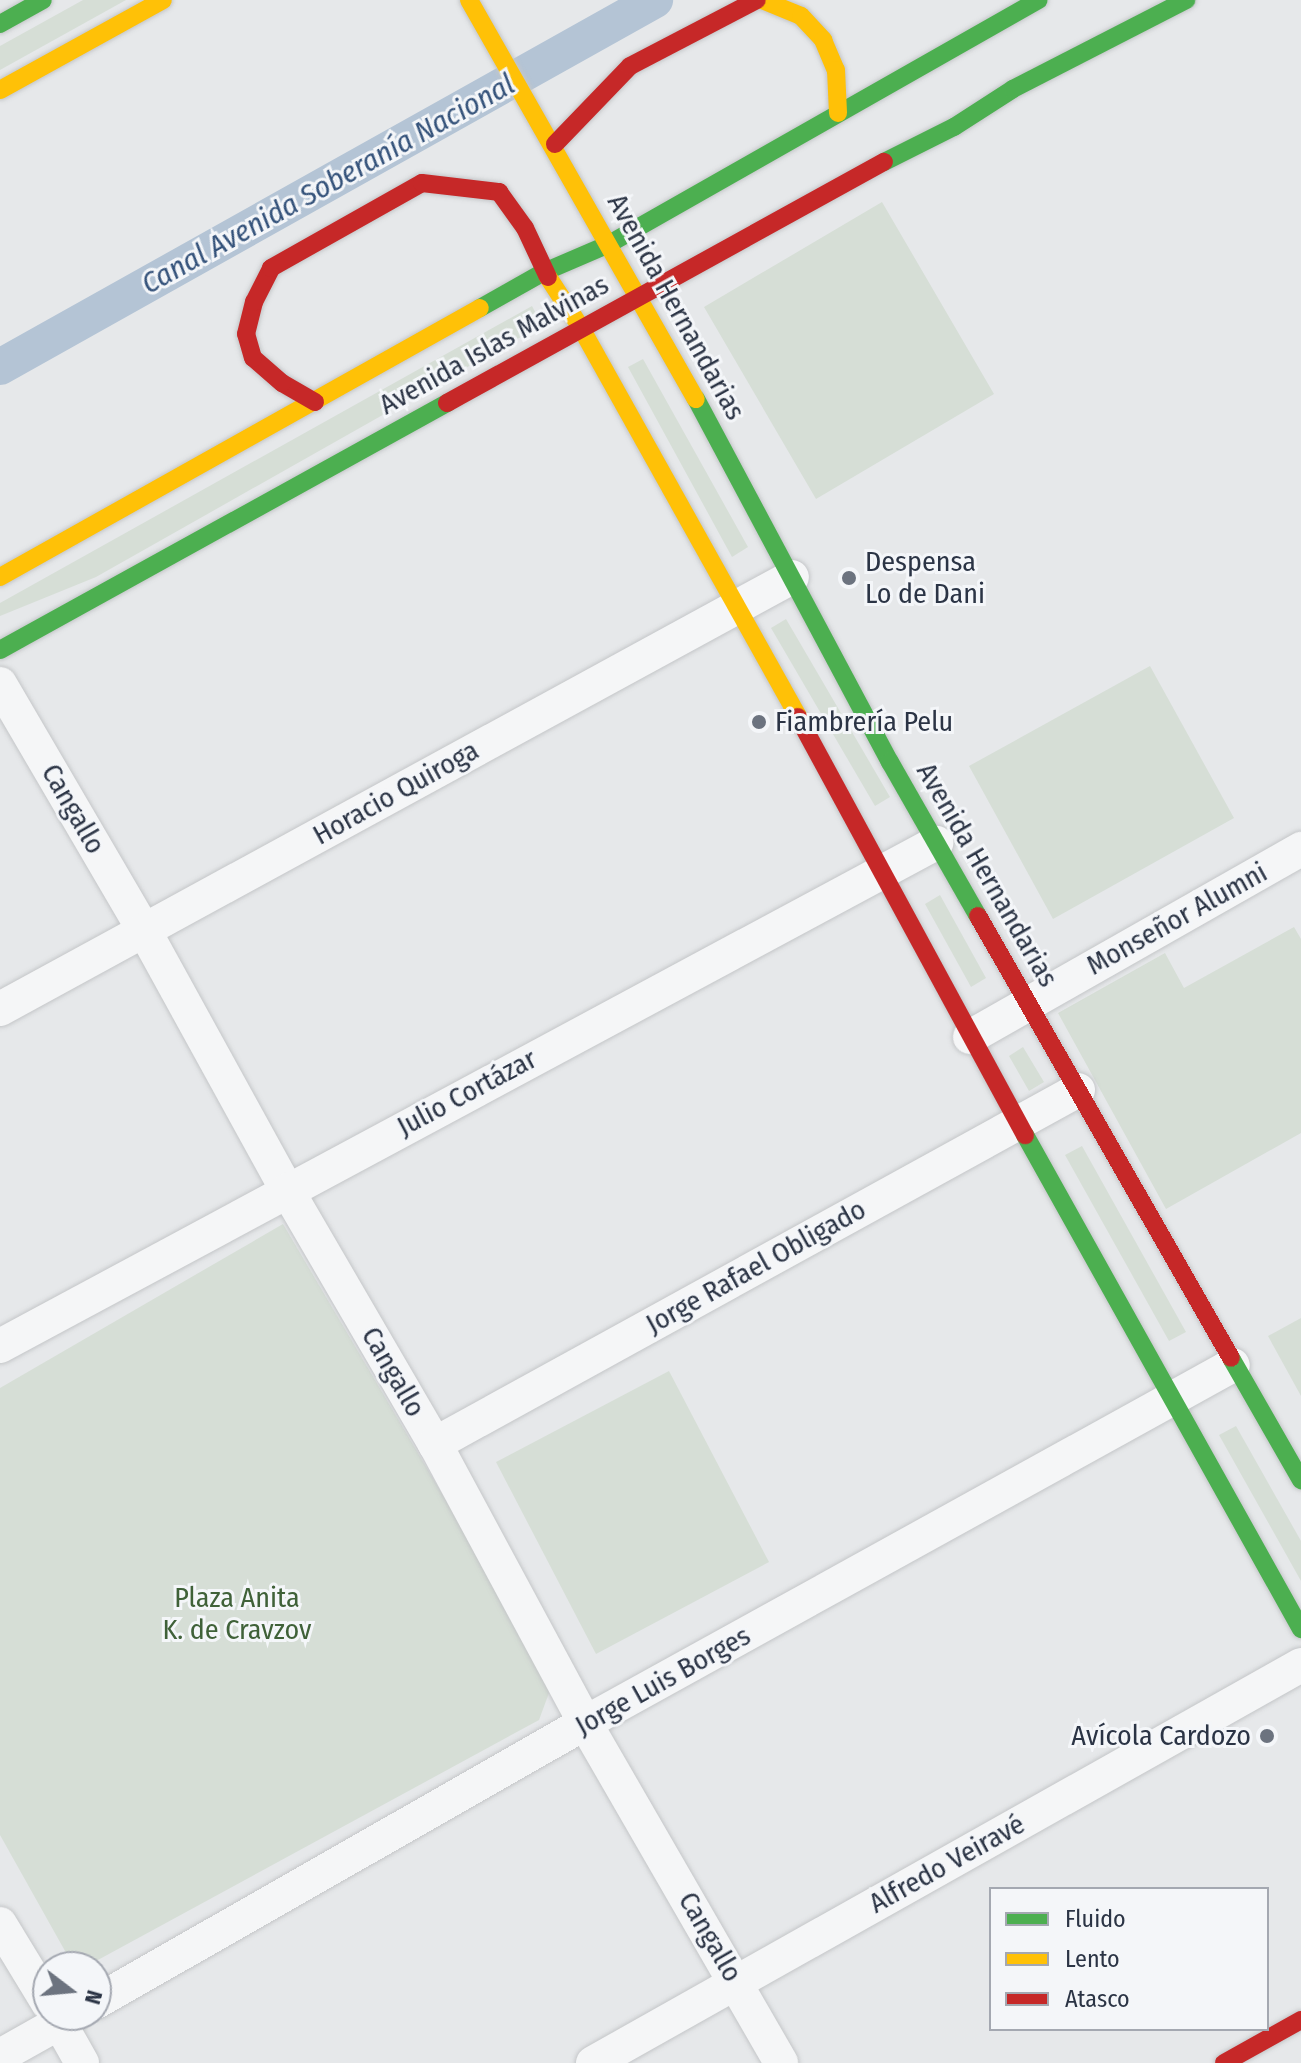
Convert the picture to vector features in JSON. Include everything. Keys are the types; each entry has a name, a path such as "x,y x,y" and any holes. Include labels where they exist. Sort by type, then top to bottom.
{"main road":[{"path":"0,24 43,0"},
{"path":"0,90 163,0"},
{"name":"Avenida Hernandarias","path":"469,0 555,144 640,296 936,843 1301,1480"},
{"path":"555,144 630,66 759,0 801,16 823,40 836,70 838,113"},
{"name":"Avenida Islas Malvinas","path":"0,577 544,272 609,244 1038,0"},
{"name":"Avenida Islas Malvinas","path":"0,650 883,162 954,127 1013,89 1186,0"},
{"path":"1013,89 1085,30"},
{"path":"315,402 282,383 253,358 246,334 254,302 271,268 422,183 499,192 525,228 544,272 581,328 737,606 884,871 970,1037 1301,1629"},
{"path":"1224,2063 1301,2020"}],"street":[{"name":"Horacio Quiroga","path":"0,1009 792,577"},
{"name":"Cangallo","path":"0,684 144,930 287,1190 435,1444 585,1723 781,2063"},
{"name":"Julio Cortázar","path":"0,1346 936,843"},
{"name":"Monseñor Alumni","path":"970,1037 1301,849"},
{"name":"Jorge Rafael Obligado","path":"435,1444 1078,1090"},
{"name":"Jorge Luis Borges","path":"112,1993 585,1723 1233,1365"},
{"name":"Alfredo Veiravé","path":"593,2063 1301,1665"},
{"path":"0,1924 32,1973"},
{"path":"0,2056 35,2031"},
{"path":"67,2031 82,2063"}],"green space":[{"path":"83,0 126,0 0,70 0,46"},
{"path":"882,202 994,394 816,499 704,307"},
{"path":"532,306 542,325 96,577 0,616 0,603"},
{"path":"643,359 748,547 732,557 628,367"},
{"path":"786,619 890,797 875,806 771,628"},
{"path":"1150,666 1234,818 1053,919 969,766"},
{"path":"940,895 986,978 971,987 925,904"},
{"path":"1294,927 1301,939 1301,1133 1166,1209 1058,1013 1165,953 1184,988"},
{"path":"1023,1047 1044,1082 1029,1091 1009,1056"},
{"path":"1082,1146 1186,1332 1169,1341 1065,1155"},
{"name":"Plaza Anita K. de Cravzov","path":"283,1224 553,1682 539,1720 112,1952 65,1951 0,1835 0,1388"},
{"path":"1301,1318 1301,1396 1268,1336"},
{"path":"669,1371 769,1562 596,1654 496,1462"},
{"path":"1236,1426 1301,1541 1301,1581 1219,1435"}],"waterway":[{"name":"Canal Avenida Soberanía Nacional","path":"0,367 655,0"}],"traffic: fast":[{"path":"0,24 43,0"},
{"path":"480,308 544,272 609,244 1038,0"},
{"path":"884,162 954,127 1013,89 1186,0"},
{"path":"696,399 890,762 978,916"},
{"path":"0,650 447,403"},
{"path":"1025,1135 1301,1629"},
{"path":"1231,1358 1301,1480"}],"traffic: slow":[{"path":"0,90 163,0"},
{"path":"469,0 696,399"},
{"path":"762,0 801,16 823,40 836,70 838,113"},
{"path":"548,277 581,328 798,717"},
{"path":"0,577 480,308"}],"traffic: jam":[{"path":"555,144 630,66 757,0"},
{"path":"447,403 884,162"},
{"path":"315,402 282,383 253,358 246,334 254,302 271,268 422,183 499,192 525,228 548,277"},
{"path":"798,717 1025,1135"},
{"path":"978,916 1231,1358"},
{"path":"1224,2063 1301,2020"}],"place":[{"name":"Despensa Lo de Dani","path":"849,578"},
{"name":"Fiambrería Pelu","path":"759,722"},
{"name":"Avícola Cardozo","path":"1267,1736"}]}
